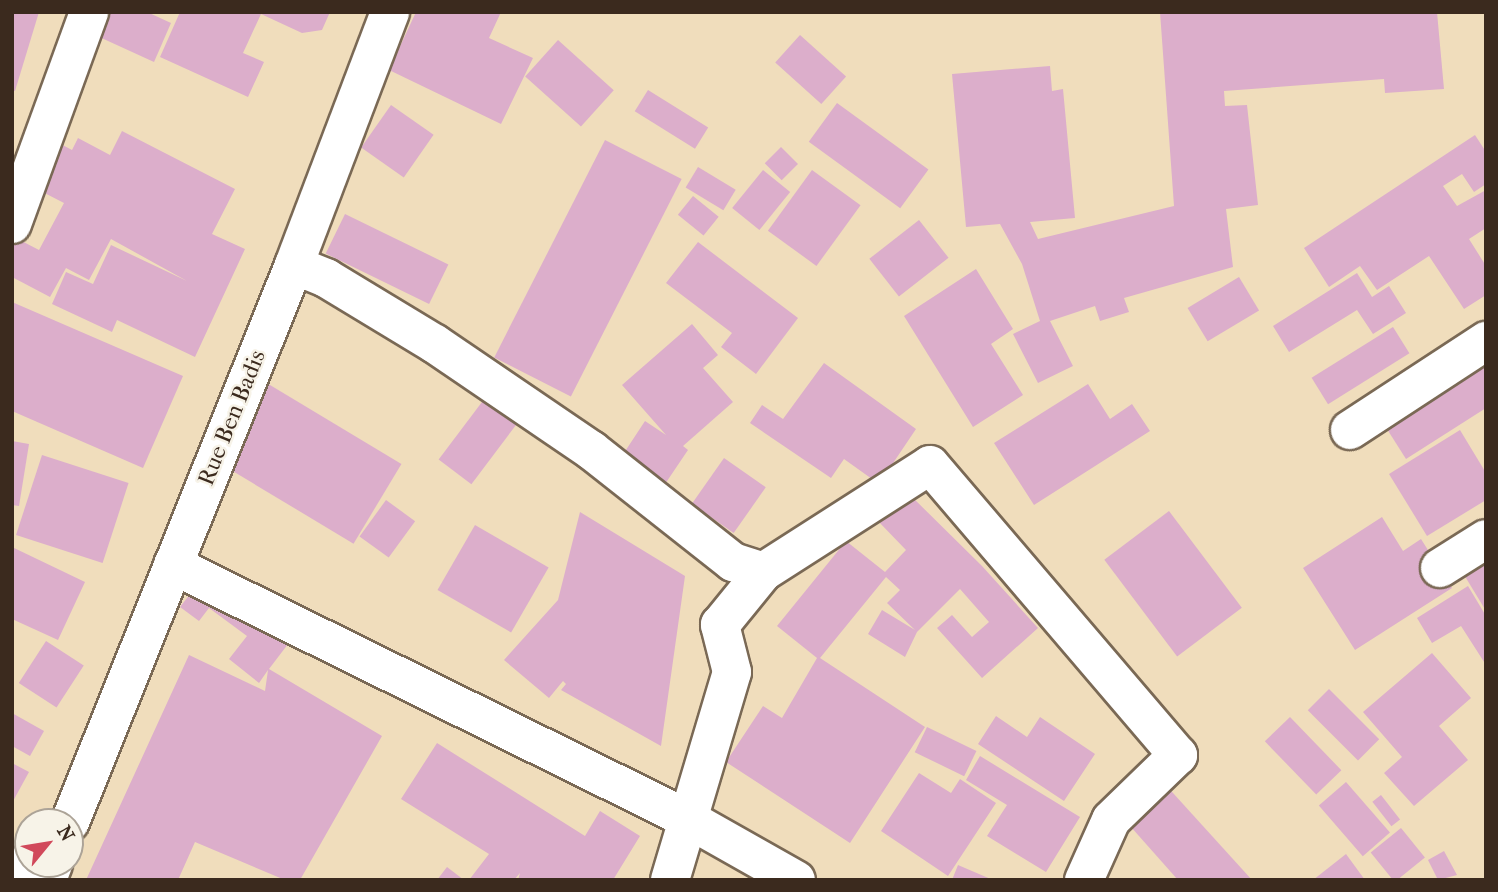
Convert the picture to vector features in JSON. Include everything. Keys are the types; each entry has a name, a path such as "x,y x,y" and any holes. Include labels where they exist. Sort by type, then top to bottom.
{"street":[{"path":"12,224 89,12"},
{"name":"Rue Ben Badis","path":"76,808 294,265 390,12"},
{"path":"294,265 326,278 435,344 591,450 733,562 763,572"},
{"path":"1350,430 1486,341"},
{"path":"670,880 732,672 720,625 763,572 930,465 1178,755 1111,820 1084,880"},
{"path":"1440,568 1486,539"},
{"path":"173,565 688,819 796,880"},
{"path":"12,867 45,880"}],"building":[{"path":"12,12 39,12 15,91 12,90"},
{"path":"93,12 147,12 171,23 154,62 84,30"},
{"path":"180,12 330,12 322,30 302,33 261,14 243,53 264,62 248,97 160,57"},
{"path":"416,12 501,12 489,38 533,58 501,124 389,70"},
{"path":"1160,12 1437,12 1444,89 1385,93 1384,79 1224,91 1225,106 1247,105 1258,205 1226,209 1233,267 1124,298 1129,312 1100,321 1095,306 1050,321 1073,366 1038,383 1013,334 1040,321 1022,264 1000,224 966,227 952,74 1050,66 1052,91 1063,89 1075,218 1030,222 1038,239 1174,206"},
{"path":"800,35 846,76 821,104 775,62"},
{"path":"558,40 614,90 581,127 525,76"},
{"path":"648,90 708,128 695,149 635,111"},
{"path":"837,103 928,169 900,208 809,142"},
{"path":"391,105 434,135 404,177 361,148"},
{"path":"122,131 235,189 212,234 245,249 195,357 117,320 112,332 52,304 66,272 93,284 111,245 187,281 111,239 89,280 66,268 50,297 12,277 12,236 39,250 64,203 29,185 53,140 72,150 78,138 110,155"},
{"path":"1475,135 1486,152 1486,184 1474,192 1462,174 1443,186 1457,206 1486,190 1486,228 1469,239 1486,266 1486,295 1464,309 1429,256 1377,290 1360,266 1329,287 1304,248"},
{"path":"605,140 682,179 571,396 494,357"},
{"path":"781,147 798,164 782,180 765,163"},
{"path":"698,167 736,190 723,210 686,188"},
{"path":"763,170 790,192 759,230 732,208"},
{"path":"812,170 861,205 816,266 768,231"},
{"path":"693,196 719,217 704,235 678,215"},
{"path":"345,214 448,264 429,304 326,254"},
{"path":"919,220 949,258 899,297 869,259"},
{"path":"698,242 798,318 756,374 721,347 732,333 666,283"},
{"path":"976,269 1013,329 991,344 1023,395 973,427 904,316"},
{"path":"1357,273 1372,297 1389,286 1406,313 1373,334 1357,310 1289,352 1273,326"},
{"path":"1239,277 1259,310 1208,341 1188,308"},
{"path":"12,302 183,376 143,468 12,411"},
{"path":"1486,320 1486,408 1406,459 1366,396"},
{"path":"692,324 718,355 703,368 733,402 683,446 688,450 663,487 620,459 645,421 666,435 622,385"},
{"path":"1393,327 1409,353 1328,404 1312,378"},
{"path":"824,363 916,429 879,484 844,459 831,478 750,423 762,405 783,419"},
{"path":"260,379 401,464 354,544 212,459"},
{"path":"1088,384 1110,419 1132,404 1150,431 1034,505 994,443"},
{"path":"488,394 521,419 471,484 439,459"},
{"path":"1460,430 1486,473 1486,500 1427,536 1389,474"},
{"path":"12,441 29,444 19,506 12,505"},
{"path":"42,455 129,483 103,563 16,535"},
{"path":"724,458 766,487 734,533 692,504"},
{"path":"906,491 982,566 1038,628 982,678 937,628 952,615 972,637 989,622 960,589 917,632 905,657 868,634 882,610 915,630 887,603 900,590 886,577 820,658 925,727 850,843 726,762 763,706 782,718 817,658 777,626 846,541 885,572 906,550 877,520"},
{"path":"386,500 415,521 389,558 360,536"},
{"path":"1169,511 1242,608 1177,656 1104,560"},
{"path":"580,512 685,576 661,746 561,690 566,684 563,681 549,698 504,660 558,600"},
{"path":"1382,517 1403,551 1421,539 1452,588 1355,650 1303,568"},
{"path":"475,525 549,568 511,632 438,590"},
{"path":"1486,527 1486,611 1449,550"},
{"path":"12,547 85,582 58,640 12,619"},
{"path":"215,562 301,627 269,669 382,736 300,880 285,880 195,842 178,880 86,880 189,655 265,691 268,670 259,683 229,659 247,636 209,608 199,621 180,607"},
{"path":"1468,586 1486,616 1486,665 1461,626 1432,643 1417,618"},
{"path":"46,641 84,666 57,707 19,683"},
{"path":"1432,653 1471,698 1439,726 1468,760 1414,806 1384,773 1402,757 1363,712"},
{"path":"1329,689 1379,739 1358,760 1308,710"},
{"path":"12,713 44,731 30,756 12,746"},
{"path":"996,716 1027,737 1040,717 1095,754 1064,801 978,744"},
{"path":"1290,717 1341,770 1316,795 1265,741"},
{"path":"927,727 976,751 964,776 915,752"},
{"path":"437,743 585,836 600,811 640,836 613,880 518,880 520,873 514,880 469,880 489,854 401,799"},
{"path":"980,756 1080,817 1046,872 987,836 1007,805 966,780"},
{"path":"12,763 29,772 12,803"},
{"path":"919,773 951,793 960,779 996,803 948,876 881,831"},
{"path":"1163,782 1252,880 1178,880 1123,818"},
{"path":"1346,782 1390,833 1363,856 1319,806"},
{"path":"1381,795 1400,819 1391,826 1372,802"},
{"path":"1401,828 1425,858 1397,880 1393,880 1371,853"},
{"path":"1444,851 1457,875 1438,880 1428,860"},
{"path":"1346,854 1365,880 1313,880"},
{"path":"958,865 993,880 952,880"},
{"path":"447,867 464,880 437,880"}]}
